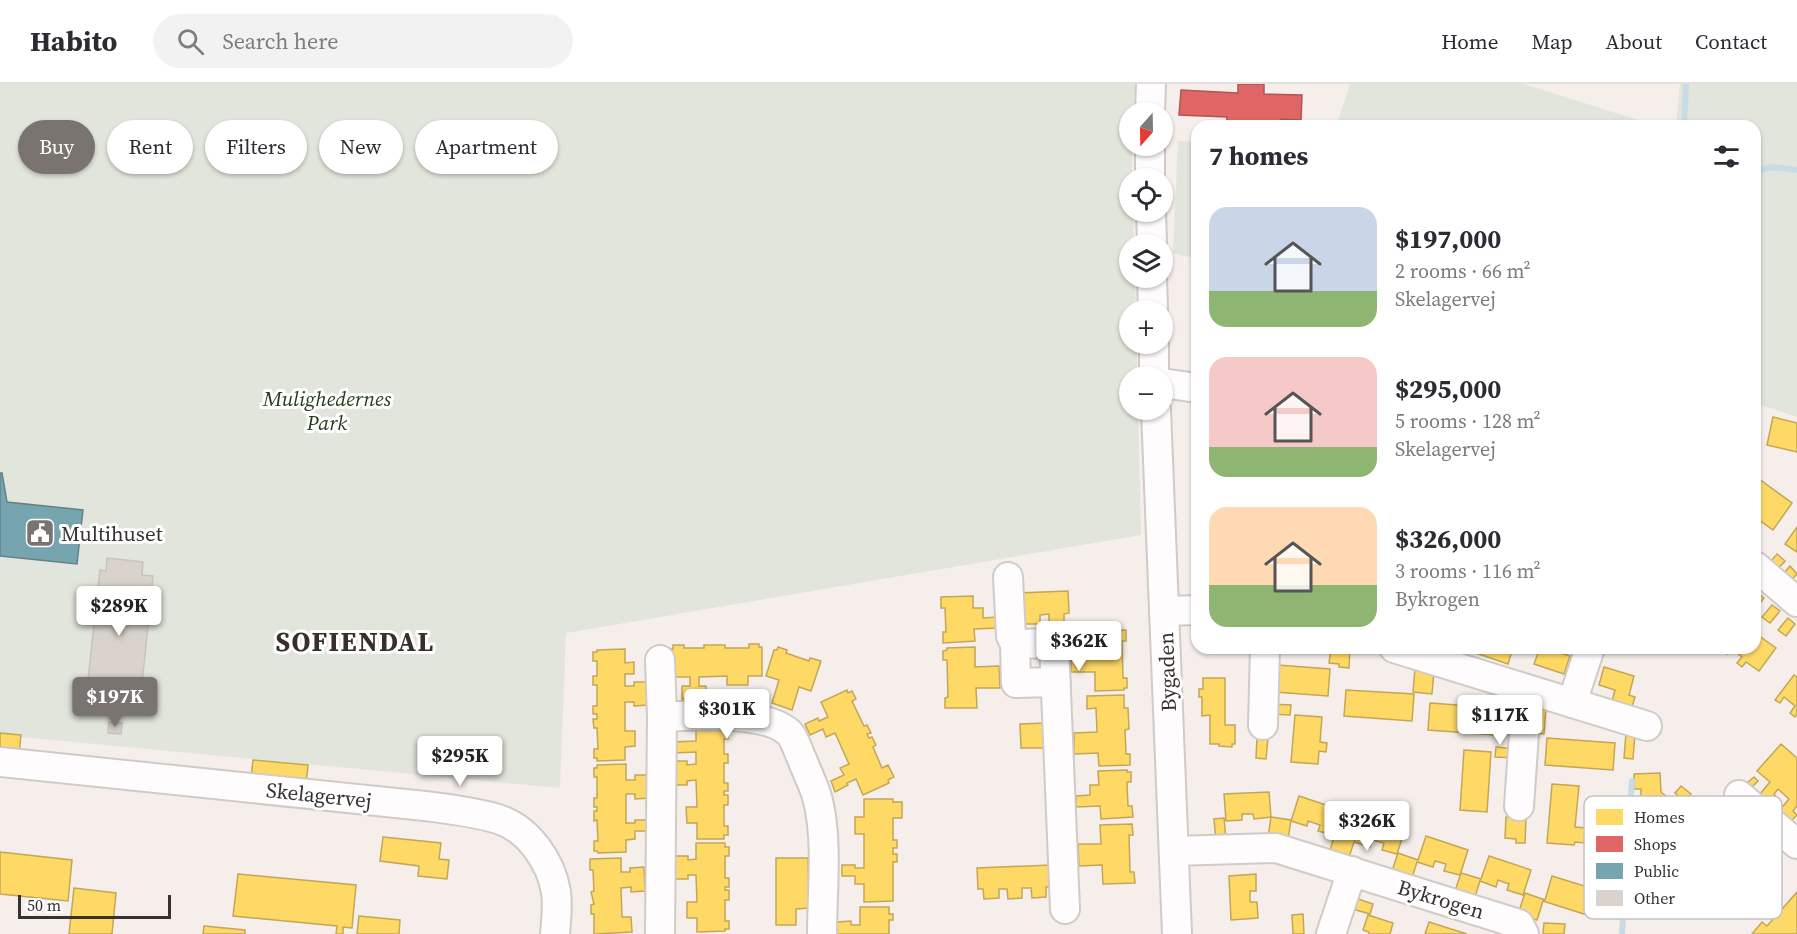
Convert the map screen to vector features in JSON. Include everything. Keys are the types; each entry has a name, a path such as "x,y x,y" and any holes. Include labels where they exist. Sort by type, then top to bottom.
{"street":[{"path":"1150,102 1151,84"},
{"path":"1173,384 1191,387"},
{"name":"Bygaden","path":"1156,420 1177,934"},
{"path":"1761,571 1797,602"},
{"path":"1008,577 1011,636 1015,644 1016,683 1056,682"},
{"path":"1164,611 1191,610"},
{"path":"1015,644 1054,643 1065,909"},
{"path":"1263,725 1265,654"},
{"path":"1413,654 1647,726"},
{"path":"1572,703 1588,654"},
{"path":"660,660 662,717 660,934"},
{"path":"1519,806 1527,690"},
{"path":"662,717 746,716 772,723 789,731 818,799 823,836 822,934"},
{"name":"Skelagervej","path":"0,762 425,806 500,819 522,833 537,847 549,868 556,893 555,934"},
{"path":"1782,831 1797,844"},
{"name":"Bykrogen","path":"1174,851 1276,848 1519,924 1524,934"},
{"path":"1331,934 1352,871"}],"green space":[{"name":"Mulighedernes Park","path":"0,84 1136,84 1135,102 1119,102 1119,156 1132,156 1132,168 1119,168 1119,222 1133,222 1134,234 1119,234 1119,288 1135,288 1136,300 1119,300 1119,354 1137,354 1137,366 1119,366 1119,420 1138,420 1141,535 566,633 560,788 0,735"},
{"path":"1350,84 1524,84 1638,120 1338,120"},
{"path":"1680,84 1797,84 1797,417 1761,405 1761,120 1677,120"},
{"path":"1178,141 1191,142 1191,258 1173,253"}],"building: Homes":[{"path":"1773,417 1797,423 1797,452 1767,445"},
{"path":"1761,480 1792,503 1773,530 1761,521"},
{"path":"1797,527 1797,552 1785,544"},
{"path":"1777,554 1785,561 1775,572 1767,566"},
{"path":"1790,566 1797,574 1788,584 1780,578"},
{"path":"1068,591 1069,613 1064,614 1064,623 1049,623 1049,614 1040,615 1040,624 1025,624 1025,615 1019,615 1018,593"},
{"path":"973,596 973,608 983,608 983,618 998,617 998,628 974,629 975,641 943,643 943,632 946,632 945,608 941,608 941,597"},
{"path":"1772,605 1780,611 1770,623 1762,617"},
{"path":"1788,618 1795,624 1786,636 1778,630"},
{"path":"1126,630 1126,641 1122,641 1123,678 1127,678 1127,688 1095,691 1095,672 1071,672 1071,651 1094,651 1093,631"},
{"path":"1761,637 1776,648 1759,671 1746,662 1742,667 1737,663 1742,657 1738,654 1761,654"},
{"path":"749,644 759,644 759,647 762,647 762,676 748,676 748,685 727,685 727,676 699,677 699,686 706,686 706,699 682,699 682,686 690,686 690,677 670,677 670,649 673,649 673,645 684,645 684,648 725,645 725,648 749,648"},
{"path":"778,647 787,650 786,653 809,661 810,658 821,661 811,691 799,687 792,710 772,703 779,680 766,676 774,650"},
{"path":"975,647 975,667 999,666 1000,688 976,688 977,708 945,708 945,698 948,697 947,660 943,660 943,651 947,648"},
{"path":"625,649 625,663 634,662 634,674 625,674 625,686 634,686 634,682 648,682 649,705 634,706 634,702 625,702 625,731 635,731 635,746 625,747 625,760 597,761 597,758 594,758 594,749 598,749 597,728 594,728 593,719 597,719 597,714 593,714 593,706 597,706 597,685 593,685 593,676 597,676 597,661 593,661 593,652"},
{"path":"1330,654 1350,654 1349,668 1329,663"},
{"path":"1479,654 1511,654 1508,664"},
{"path":"1538,654 1570,656 1564,674 1534,664"},
{"path":"1277,665 1330,669 1328,696 1275,692"},
{"path":"1604,667 1634,676 1629,695 1635,697 1632,707 1612,701 1615,690 1599,685"},
{"path":"1415,668 1434,670 1432,694 1413,692"},
{"path":"1794,675 1797,677 1797,714 1795,717 1790,713 1795,706 1784,697 1780,703 1775,700"},
{"path":"1203,678 1225,678 1225,725 1235,725 1235,744 1232,744 1232,747 1210,744 1210,715 1202,716 1202,697 1199,697 1199,689 1203,689"},
{"path":"847,690 848,693 852,691 856,699 852,701 864,726 867,725 871,733 867,734 869,738 872,737 876,745 873,747 882,768 888,765 894,777 888,780 889,783 863,795 856,779 835,792 831,781 844,775 840,768 849,764 835,733 826,737 823,729 810,735 805,724 818,718 819,721 828,717 821,702"},
{"path":"1346,690 1414,694 1412,721 1344,716"},
{"path":"1124,695 1124,708 1128,708 1129,729 1125,730 1126,754 1130,754 1130,765 1099,766 1098,753 1074,754 1074,733 1097,732 1096,708 1087,709 1087,696"},
{"path":"1504,695 1516,696 1514,722 1501,721"},
{"path":"1430,703 1498,708 1496,735 1428,730"},
{"path":"1269,704 1291,705 1290,715 1269,714"},
{"path":"1536,707 1546,708 1544,734 1535,733"},
{"path":"1295,715 1322,717 1320,742 1327,743 1326,752 1319,751 1318,764 1291,762"},
{"path":"1046,723 1047,748 1021,748 1020,724"},
{"path":"696,728 728,730 728,739 724,739 724,754 728,754 728,763 724,763 724,783 728,783 728,791 724,791 724,795 728,795 728,805 724,805 724,826 728,826 728,835 724,835 724,839 697,839 697,823 687,823 686,807 697,807 696,780 687,781 687,785 673,785 673,761 687,761 687,765 696,764 696,752 673,753 673,742 696,741"},
{"path":"0,733 21,735 19,754 0,752"},
{"path":"1626,733 1635,734 1633,759 1624,758"},
{"path":"1257,738 1268,738 1266,759 1256,758"},
{"path":"1547,738 1615,743 1613,770 1545,765"},
{"path":"1781,744 1797,758 1797,806 1793,811 1797,815 1791,821 1782,814 1782,807 1789,799 1778,789 1774,794 1776,796 1760,794 1770,782 1757,771"},
{"path":"1496,747 1515,749 1514,758 1495,757"},
{"path":"1464,750 1491,752 1487,812 1460,810"},
{"path":"253,760 308,765 306,784 251,779"},
{"path":"626,764 626,780 635,780 635,775 649,775 649,798 635,799 635,794 626,794 626,823 635,823 635,820 649,820 649,831 635,831 635,839 626,840 626,852 598,853 594,851 594,841 598,841 597,820 594,821 594,811 597,811 597,807 594,807 594,798 597,798 597,777 594,777 594,768 597,768 597,765"},
{"path":"1127,770 1131,772 1131,782 1127,782 1128,806 1132,806 1133,817 1101,819 1100,806 1076,807 1076,796 1090,795 1090,785 1099,785 1098,771"},
{"path":"1660,773 1661,792 1666,796 1641,796 1641,789 1634,789 1634,774"},
{"path":"1754,777 1758,781 1752,787 1747,783"},
{"path":"1552,784 1579,786 1575,827 1584,828 1584,843 1575,842 1574,845 1547,843"},
{"path":"1681,786 1691,794 1678,796 1675,793"},
{"path":"1269,792 1271,817 1254,819 1253,814 1242,814 1242,820 1226,821 1224,794"},
{"path":"1299,796 1341,810 1333,835 1318,831 1320,825 1308,821 1307,826 1291,821"},
{"path":"864,799 893,799 893,802 902,802 902,818 893,818 893,840 897,840 897,848 893,848 893,854 897,854 897,862 893,862 893,901 864,902 864,884 855,884 855,876 842,876 842,865 864,868 864,834 855,834 855,817 864,817"},
{"path":"1271,817 1291,820 1288,840 1268,838"},
{"path":"1363,817 1405,829 1397,854 1382,850 1384,843 1372,840 1370,847 1354,842 1348,860 1329,854 1335,833 1355,840"},
{"path":"1506,817 1526,817 1525,843 1516,843 1516,839 1505,838"},
{"path":"1224,818 1226,840 1216,841 1214,819"},
{"path":"1132,824 1133,835 1129,835 1130,872 1134,872 1135,883 1103,884 1102,865 1079,866 1078,844 1101,844 1100,825"},
{"path":"1426,836 1468,850 1460,875 1444,871 1446,864 1435,861 1433,867 1417,862 1411,881 1391,874 1398,853 1418,860"},
{"path":"383,837 441,843 439,859 449,860 447,879 418,876 419,866 380,861"},
{"path":"696,843 725,843 725,847 729,847 729,856 725,856 725,878 729,878 729,887 725,887 725,890 729,890 729,900 725,900 725,921 729,921 729,929 725,931 697,932 697,918 687,918 687,902 697,902 696,875 688,875 688,879 674,879 673,856 688,856 688,860 696,859"},
{"path":"0,852 72,860 68,901 0,894"},
{"path":"1489,856 1531,870 1523,895 1507,890 1509,884 1498,880 1496,887 1480,881 1474,900 1454,894 1461,873 1481,879"},
{"path":"621,858 621,872 630,872 630,868 644,867 645,891 631,892 631,887 621,888 622,917 631,917 632,932 594,934 594,914 591,914 591,905 594,904 591,892 594,891 593,870 590,870 590,859"},
{"path":"776,858 808,858 809,908 796,909 796,925 776,925"},
{"path":"1051,865 1052,887 1046,887 1046,897 1032,898 1031,888 1022,888 1022,898 1008,899 1007,889 999,889 999,898 984,899 983,889 978,889 977,868"},
{"path":"238,874 356,885 352,928 343,927 343,934 336,934 337,926 233,916"},
{"path":"1256,874 1256,891 1250,891 1250,902 1257,902 1258,918 1231,920 1229,876"},
{"path":"1552,876 1584,886 1584,914 1543,901 1537,920 1518,914 1525,893 1545,900"},
{"path":"74,888 116,893 112,934 69,934"},
{"path":"1797,892 1797,934 1752,934 1762,922 1767,926 1773,919 1782,919 1782,909"},
{"path":"1352,897 1373,904 1370,914 1349,908"},
{"path":"860,907 889,907 889,914 893,914 893,920 889,920 889,934 837,934 837,922 851,921 851,925 860,925"},
{"path":"1303,914 1304,934 1293,934 1292,915"},
{"path":"1368,915 1393,923 1390,934 1369,934 1363,930"},
{"path":"359,916 400,920 399,934 357,934"},
{"path":"1429,922 1467,934 1425,934"},
{"path":"1544,923 1565,924 1564,934 1543,934"},
{"path":"204,926 245,930 245,934 203,934"}],"building: Shops":[{"path":"1238,84 1264,84 1264,94 1302,95 1301,120 1227,120 1227,117 1179,115 1181,90 1238,93"}],"building: Public":[{"name":"Multihuset","path":"0,473 2,473 7,502 83,510 77,564 0,556"}],"building: Other":[{"path":"107,558 143,562 142,575 153,576 140,704 125,702 124,714 91,711 92,699 86,698 100,570 106,571"},
{"path":"109,722 122,723 121,734 108,733"}],"waterway":[{"path":"1684,120 1686,84"},
{"path":"1761,170 1773,167 1797,170"},
{"path":"1631,796 1632,781"},
{"path":"1622,934 1623,919"}],"place":[{"name":"Multihuset","path":"40,533"}],"district":[{"name":"SOFIENDAL","path":"355,641"}]}
